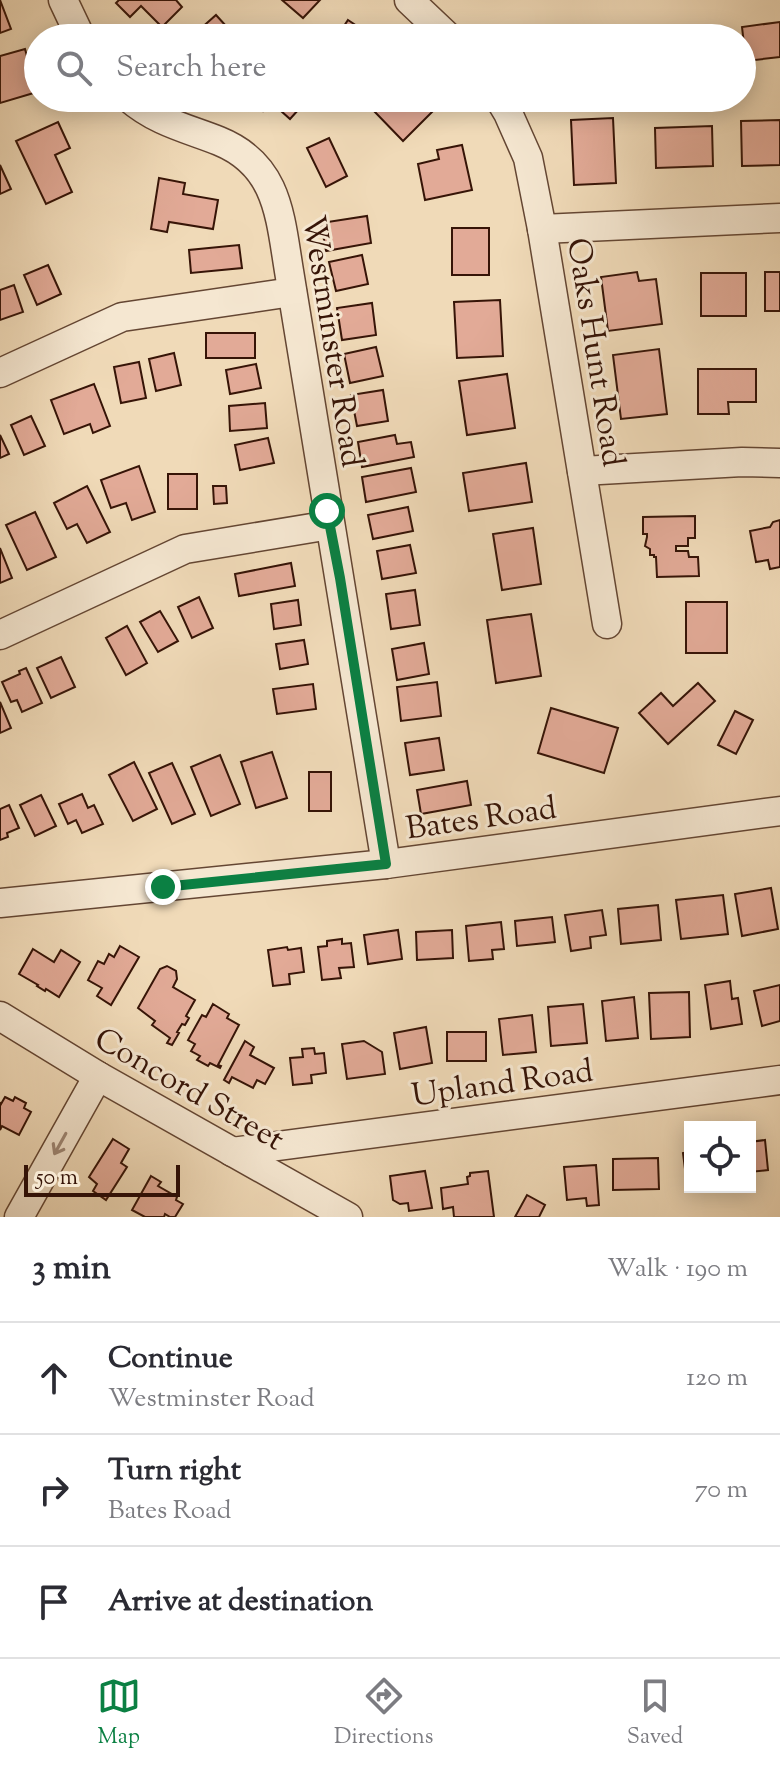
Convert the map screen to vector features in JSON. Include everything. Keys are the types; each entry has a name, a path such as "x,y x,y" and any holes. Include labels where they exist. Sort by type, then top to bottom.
{"street":[{"path":"63,0 74,24"},
{"path":"409,0 434,24"},
{"name":"Westminster Road","path":"149,112 176,126 232,147 253,164 269,185 279,208 386,864"},
{"name":"Oaks Hunt Road","path":"507,112 528,158 542,229 607,624"},
{"path":"542,229 780,218"},
{"path":"0,373 122,317 292,292"},
{"path":"582,471 742,462 780,463"},
{"path":"0,635 185,549 330,525"},
{"name":"Bates Road","path":"0,903 386,864 780,811"},
{"name":"Concord Street","path":"0,1016 98,1076 348,1217"},
{"path":"19,1217 98,1076"},
{"name":"Upland Road","path":"232,1152 780,1080"}],"building":[{"path":"0,0 11,29 0,33"},
{"path":"119,0 176,0 182,7 165,24 159,24 141,6 130,17 116,3"},
{"path":"282,0 320,0 303,18"},
{"path":"216,15 224,24 206,24"},
{"path":"780,22 780,57 756,60 756,25"},
{"path":"24,49 24,96 0,103 0,56"},
{"path":"282,112 296,112 290,119"},
{"path":"375,112 432,112 403,141"},
{"path":"613,118 616,183 574,185 571,120"},
{"path":"780,120 780,165 742,166 741,121"},
{"path":"58,122 70,148 55,155 72,192 46,204 16,141"},
{"path":"712,126 713,166 656,168 655,128"},
{"path":"329,138 347,176 326,187 307,148"},
{"path":"462,145 472,190 425,200 418,164 439,159 437,150"},
{"path":"0,165 11,189 0,194"},
{"path":"159,178 185,183 183,194 218,200 213,229 169,222 167,232 151,229"},
{"path":"367,216 371,243 326,251 321,223"},
{"path":"452,228 489,228 489,275 452,275"},
{"path":"239,245 242,268 191,273 189,250"},
{"path":"362,255 368,284 336,291 329,262"},
{"path":"48,265 61,294 37,305 24,275"},
{"path":"637,272 639,281 656,279 662,324 608,331 601,277"},
{"path":"765,272 780,272 780,311 765,311"},
{"path":"701,273 746,273 746,316 701,316"},
{"path":"14,285 23,312 0,320 0,290"},
{"path":"500,300 503,356 457,358 454,302"},
{"path":"372,303 376,335 342,340 337,308"},
{"path":"206,333 255,333 255,358 206,358"},
{"path":"376,347 383,376 350,383 344,354"},
{"path":"659,349 667,414 621,419 613,355"},
{"path":"174,353 181,385 156,391 149,359"},
{"path":"139,362 146,398 121,403 114,367"},
{"path":"256,364 261,388 230,394 226,370"},
{"path":"698,369 756,369 756,402 728,402 729,414 698,414"},
{"path":"507,374 515,428 467,435 459,381"},
{"path":"94,384 110,426 93,433 90,424 64,434 51,400"},
{"path":"383,390 388,421 357,426 351,395"},
{"path":"265,403 267,428 230,431 229,406"},
{"path":"31,416 45,446 24,455 11,425"},
{"path":"0,435 9,454 0,458"},
{"path":"395,435 397,444 411,442 414,457 362,467 358,442"},
{"path":"268,438 274,463 240,470 235,445"},
{"path":"526,463 532,502 469,511 463,473"},
{"path":"139,466 155,512 132,520 126,503 111,508 101,480"},
{"path":"411,468 416,492 366,502 362,477"},
{"path":"168,474 197,474 197,509 168,509"},
{"path":"87,486 110,532 87,543 77,524 67,529 54,503"},
{"path":"213,486 226,486 227,503 214,504"},
{"path":"408,507 413,531 373,539 368,515"},
{"path":"35,512 56,557 27,570 6,525"},
{"path":"695,516 695,538 688,538 688,546 676,546 676,551 688,551 689,557 698,557 699,576 657,577 656,557 650,555 650,549 645,546 647,534 643,534 643,517"},
{"path":"780,520 780,567 770,569 768,560 756,562 750,531 770,527"},
{"path":"533,528 541,584 502,590 493,534"},
{"path":"410,545 416,573 382,579 377,551"},
{"path":"0,548 12,578 0,583"},
{"path":"291,563 295,586 239,596 235,574"},
{"path":"415,590 420,625 391,629 386,594"},
{"path":"199,597 213,628 192,638 178,607"},
{"path":"298,600 301,625 274,629 271,604"},
{"path":"686,602 727,602 727,653 686,653"},
{"path":"160,611 178,641 158,652 140,622"},
{"path":"531,614 541,676 496,683 487,620"},
{"path":"127,626 147,663 126,675 106,638"},
{"path":"304,640 308,664 280,669 276,644"},
{"path":"424,643 429,674 397,680 392,649"},
{"path":"61,657 75,687 51,698 37,668"},
{"path":"26,668 42,703 22,712 17,700 11,702 2,682"},
{"path":"437,682 441,716 401,721 397,687"},
{"path":"698,683 715,701 668,744 639,713 661,693 673,706"},
{"path":"313,684 316,709 277,714 273,689"},
{"path":"0,702 11,728 0,733"},
{"path":"551,708 618,728 604,773 538,753"},
{"path":"735,711 753,720 736,754 718,745"},
{"path":"439,738 444,770 410,775 405,743"},
{"path":"272,752 287,798 256,808 241,762"},
{"path":"220,755 240,804 211,816 191,767"},
{"path":"134,762 157,809 133,821 109,775"},
{"path":"172,763 195,814 172,824 149,773"},
{"path":"309,772 331,772 331,811 309,811"},
{"path":"467,781 471,805 421,814 417,790"},
{"path":"82,794 88,808 94,805 103,824 82,833 76,820 68,824 59,804"},
{"path":"41,795 56,826 35,836 20,805"},
{"path":"9,805 19,828 0,840 0,809"},
{"path":"771,888 778,929 742,936 735,894"},
{"path":"723,895 728,934 681,939 676,900"},
{"path":"658,905 661,940 621,944 618,909"},
{"path":"602,910 606,935 590,937 591,948 571,951 565,915"},
{"path":"552,917 555,942 517,946 515,921"},
{"path":"501,922 504,949 492,950 493,959 469,961 466,926"},
{"path":"398,930 402,959 368,964 364,935"},
{"path":"452,930 453,958 417,960 416,932"},
{"path":"342,939 342,944 351,943 354,967 339,968 341,978 322,980 318,947 327,946 327,941"},
{"path":"120,946 139,957 111,1005 97,996 102,988 88,980 98,961 104,964 109,954 114,957"},
{"path":"287,947 288,950 301,948 304,972 289,974 290,984 273,986 268,950"},
{"path":"33,949 54,962 61,950 80,962 59,997 19,974"},
{"path":"167,966 176,971 177,979 173,987 195,1000 186,1016 189,1018 185,1025 182,1024 172,1045 167,1043 170,1038 152,1025 155,1021 138,1008 160,969"},
{"path":"730,981 732,999 738,998 742,1024 711,1029 705,985"},
{"path":"780,985 780,1021 762,1026 754,991"},
{"path":"689,992 690,1037 651,1039 649,993"},
{"path":"634,997 638,1038 606,1041 602,1001"},
{"path":"213,1004 239,1025 218,1065 220,1068 197,1060 200,1056 191,1051 195,1044 188,1040 202,1015 206,1017"},
{"path":"583,1004 587,1043 551,1046 548,1007"},
{"path":"532,1015 536,1052 503,1055 499,1019"},
{"path":"426,1027 432,1063 400,1069 394,1033"},
{"path":"447,1032 486,1032 486,1061 447,1061"},
{"path":"245,1041 254,1047 250,1055 274,1068 265,1084 257,1080 253,1088 232,1077 229,1083 224,1080"},
{"path":"364,1041 382,1052 385,1074 347,1079 342,1044"},
{"path":"314,1048 315,1054 324,1053 326,1073 311,1075 312,1083 293,1085 290,1058 303,1057 302,1049"},
{"path":"5,1097 13,1101 15,1097 26,1103 24,1108 31,1112 19,1135 2,1126 0,1130 0,1103"},
{"path":"113,1139 129,1149 121,1163 127,1167 106,1200 93,1191 97,1184 89,1177"},
{"path":"765,1140 768,1170 756,1171 756,1141"},
{"path":"658,1158 659,1189 613,1190 613,1159"},
{"path":"596,1165 599,1205 587,1206 586,1198 567,1200 564,1167"},
{"path":"425,1171 432,1208 409,1211 408,1203 400,1204 393,1200 390,1176"},
{"path":"488,1171 494,1217 454,1217 453,1207 443,1209 441,1188 468,1184 470,1173"},
{"path":"151,1176 161,1182 158,1186 183,1204 175,1217 165,1214 164,1217 145,1217 132,1210"},
{"path":"527,1195 545,1205 539,1217 515,1217"}],"route":[{"path":"163,887 386,864 327,511"}]}
